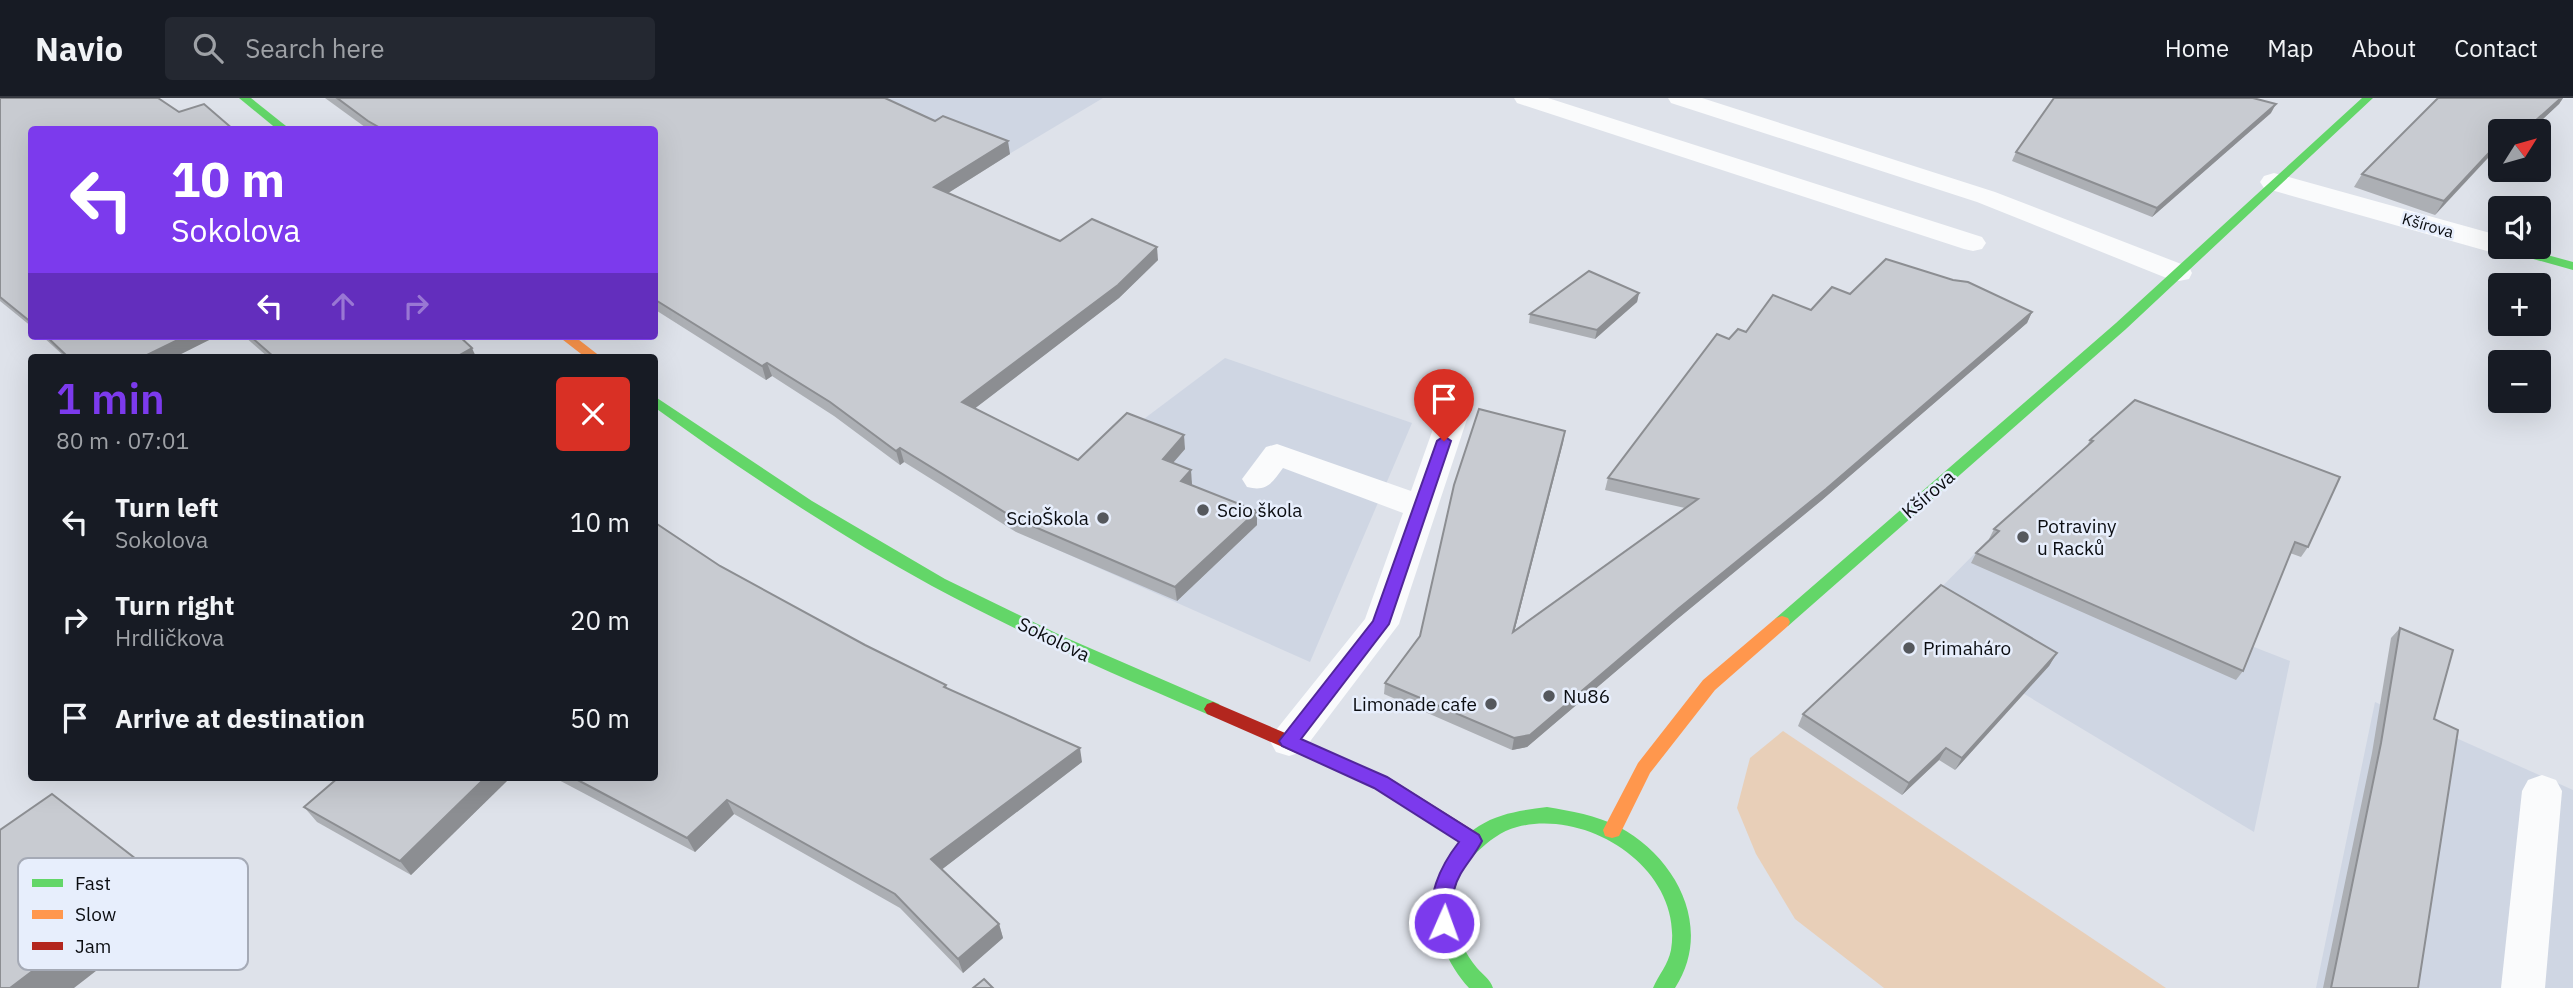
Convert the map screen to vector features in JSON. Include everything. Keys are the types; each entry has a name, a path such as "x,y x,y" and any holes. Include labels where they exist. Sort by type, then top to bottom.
{"street":[{"path":"244,98 281,126"},
{"name":"Kšírova","path":"1612,830 1644,768 1709,685 2179,273 2274,182 2368,98"},
{"name":"Kšírova","path":"2274,182 2488,242"},
{"name":"Kšírova","path":"2548,259 2573,266"},
{"path":"571,340 590,354"},
{"name":"Sokolova","path":"658,403 748,468 914,568 1110,666 1381,782 1472,841"},
{"path":"1472,985 1455,953 1444,923 1443,893 1452,866 1472,841 1500,824 1519,817 1550,814 1581,819 1612,830 1641,850 1656,867 1678,904 1683,936 1678,967 1667,987"}],"lane":[{"path":"1525,98 1973,243"},
{"path":"1679,98 1961,188 2179,273"},
{"path":"1741,98 1805,121 1984,176 2020,210"},
{"path":"1289,741 1381,624 1459,398"},
{"path":"1258,479 1277,454 1421,507"},
{"path":"2523,988 2542,791"}],"shaded area":[{"path":"861,98 1103,98 971,177"},
{"name":"Scio škola","path":"1225,358 1412,423 1310,662 1011,529 1060,482"},
{"path":"1989,539 2128,598 2290,661 2254,832 1906,623"},
{"path":"2375,702 2573,790 2573,988 2316,988"},
{"path":"1783,731 2166,988 1884,988 1795,919 1756,854 1737,808 1750,758"}],"building":[{"path":"0,98 158,98 179,112 204,104 229,126 28,126 28,320 0,297"},
{"path":"337,98 885,98 935,121 943,116 1008,141 934,187 1060,241 1092,219 1157,247 1118,285 962,402 1078,460 1127,413 1184,435 1163,459 1191,470 1181,481 1257,511 1175,587 1014,518 900,448 896,451 830,402 767,363 762,366 658,301 658,126 377,126"},
{"path":"2054,98 2253,98 2276,104 2157,208 2016,152"},
{"path":"2438,98 2561,98 2537,119 2488,119 2488,154 2444,201 2362,174"},
{"path":"1886,259 1953,280 1968,282 2032,312 1826,489 1678,609 1530,735 1514,738 1385,683 1420,636 1454,485 1479,409 1565,431 1513,632 1698,499 1608,478 1717,334 1729,339 1738,329 1746,332 1773,295 1811,310 1832,287 1850,294"},
{"path":"1589,271 1639,293 1597,330 1530,314"},
{"path":"50,340 178,340 149,354 65,354"},
{"path":"255,340 463,340 472,348 461,354 271,354"},
{"path":"2135,400 2340,477 2308,547 2295,542 2243,671 1976,553 1999,531 1994,529"},
{"path":"658,525 720,566 865,645 946,685 944,687 1080,748 931,859 999,924 958,959 895,894 727,800 687,838 580,781 658,781"},
{"path":"1941,585 2057,653 1962,758 1946,748 1909,783 1803,714"},
{"path":"2400,628 2453,650 2434,719 2458,730 2418,988 2331,988 2381,743"},
{"path":"334,781 482,781 400,861 304,807"},
{"path":"52,794 135,858 18,858 18,970 34,970 10,988 0,988 0,830"},
{"path":"984,979 993,988 973,988"}],"traffic: fast":[{"path":"244,98 281,126"},
{"path":"1782,622 2121,326 2368,98"},
{"path":"2548,259 2573,266"},
{"path":"658,403 838,524 940,583 1017,622 1213,709"},
{"path":"1483,988 1463,966 1450,939 1444,911 1448,878 1461,855 1485,832 1514,819 1547,815 1580,820 1611,832 1639,850 1662,874 1677,903 1682,925 1679,958 1663,988"}],"traffic: slow":[{"path":"571,340 590,354"},
{"path":"1612,830 1644,768 1709,685 1782,622"}],"traffic: jam":[{"path":"1213,709 1381,782 1472,840"}],"place":[{"name":"Scio škola","path":"1203,510"},
{"name":"ScioŠkola","path":"1103,518"},
{"name":"Potraviny u Racků","path":"2023,537"},
{"name":"Primaháro","path":"1909,648"},
{"name":"Nu86","path":"1549,696"},
{"name":"Limonade cafe","path":"1491,704"}],"route":[{"path":"1444,441 1381,624 1289,741 1381,782 1472,841 1452,866 1443,893 1444,923"}]}
